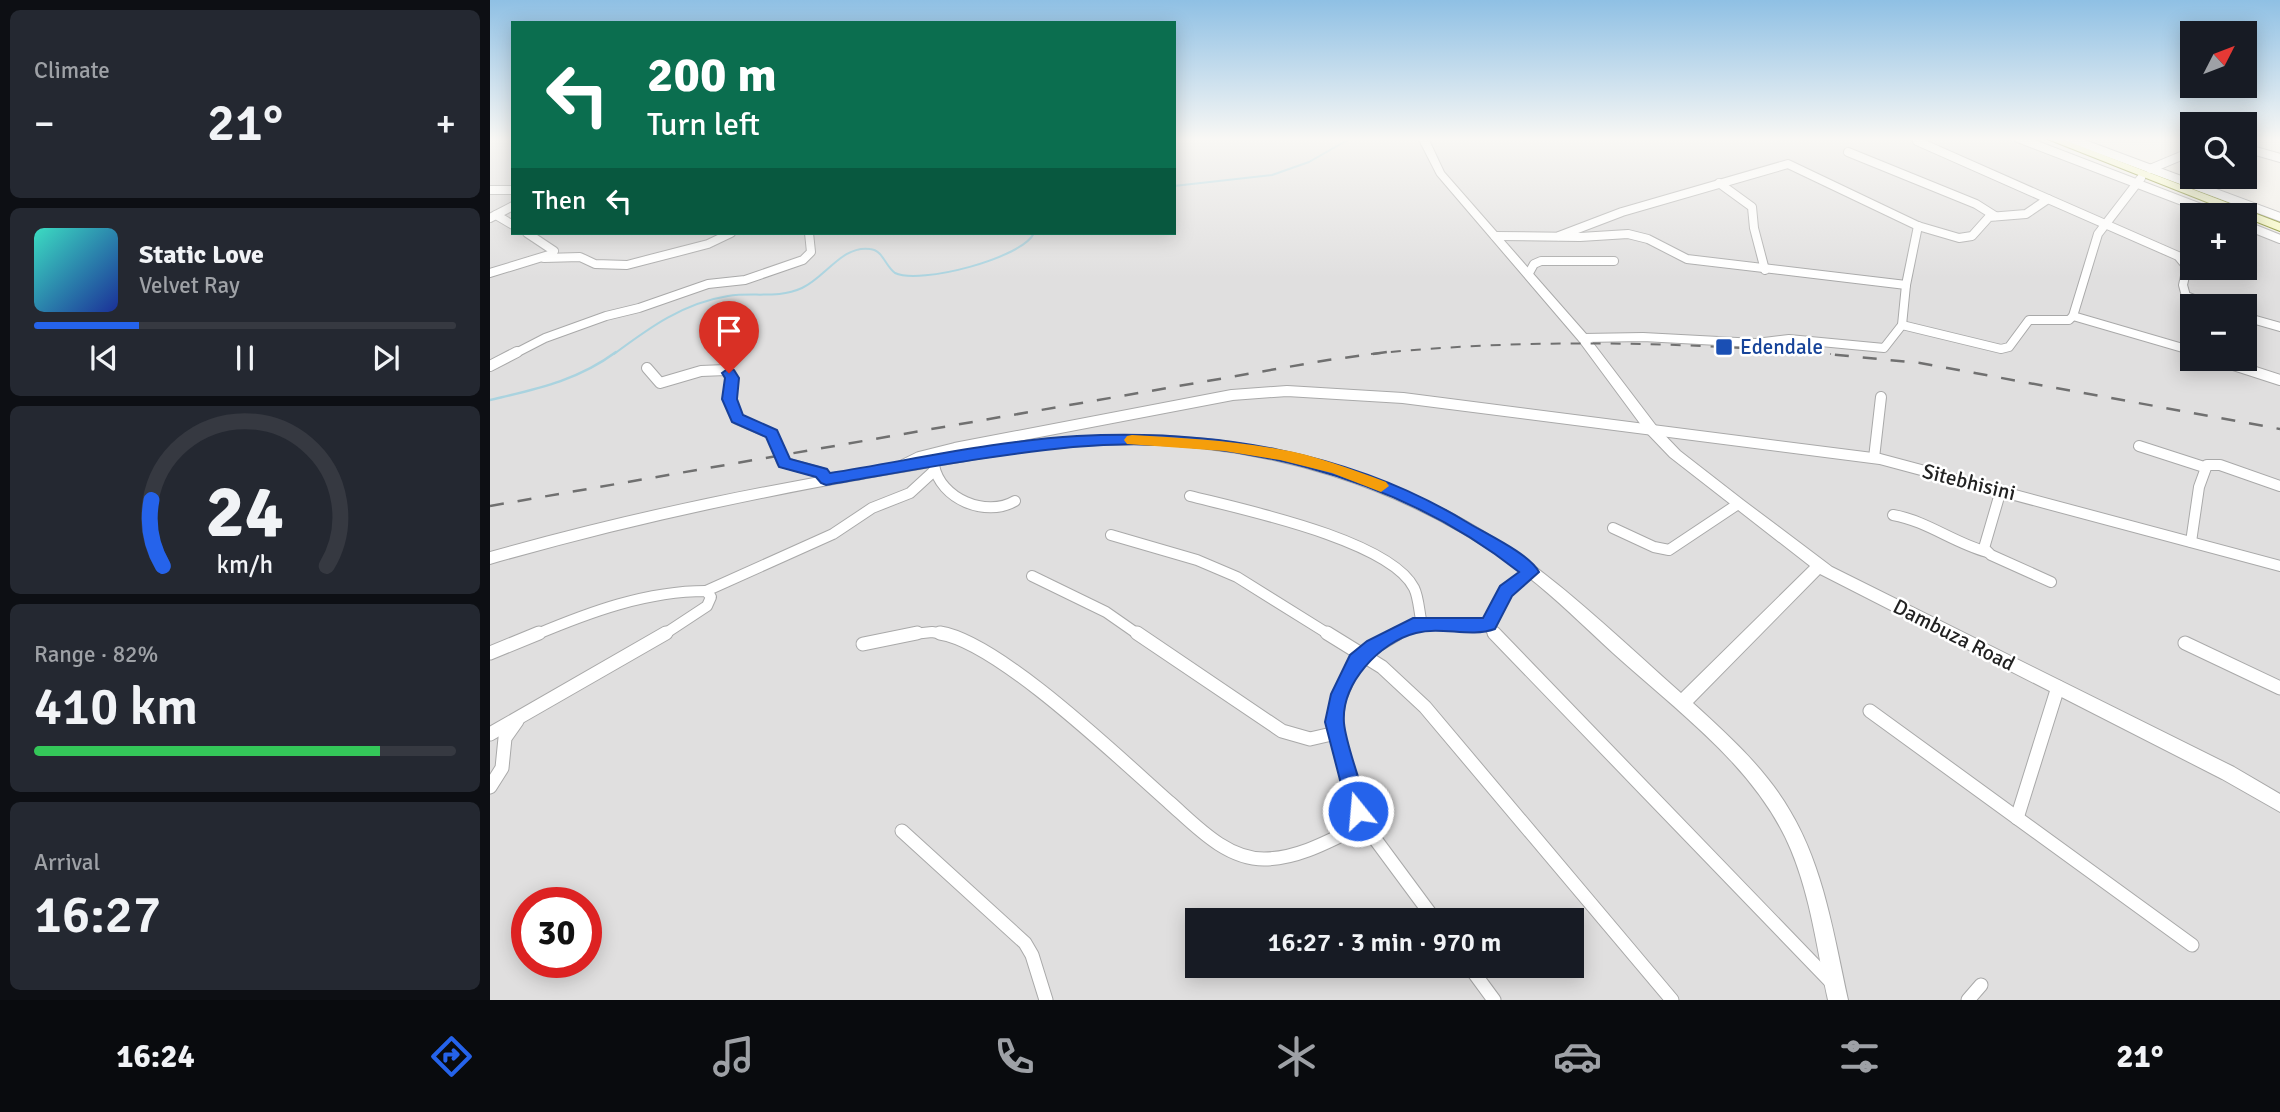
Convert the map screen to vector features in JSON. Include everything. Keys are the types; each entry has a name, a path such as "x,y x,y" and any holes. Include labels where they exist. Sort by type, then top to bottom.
{"main road":[{"path":"2162,185 2208,203"},
{"path":"2168,185 2280,229"},
{"path":"2257,222 2280,229"}],"street":[{"name":"Dambuza Road","path":"1450,185 1529,273 1583,338 1652,430 1675,454 1819,566 2228,773 2280,804"},
{"path":"1559,236 1593,222 1714,185"},
{"path":"1721,185 1752,207 1754,228 1766,270"},
{"path":"1833,185 1918,226 1933,227 1964,239 1972,235 1984,220 1996,216 2026,214 2048,199"},
{"path":"1928,185 1976,204 1996,216"},
{"path":"2016,185 2181,259 2187,267 2183,285 2185,294"},
{"path":"1902,325 2001,349 2009,347 2029,320 2066,320 2073,316 2094,242 2105,223 2137,185"},
{"path":"2158,185 2195,203"},
{"path":"2169,185 2280,217"},
{"path":"490,190 511,190"},
{"path":"493,217 511,207"},
{"path":"493,217 511,224"},
{"path":"1583,338 1643,337 1756,343 1795,339 1881,349 1888,346 1902,325 1906,285 1918,226"},
{"path":"2257,230 2280,239"},
{"path":"530,235 553,250 544,258"},
{"path":"490,273 544,258 577,257 595,264 627,265 708,244 727,235"},
{"path":"490,366 545,338 607,316 708,284 745,280 803,260 811,253 808,235"},
{"path":"1495,236 1636,235 1683,258 1906,285"},
{"path":"1529,273 1534,264 1541,261 1614,261"},
{"path":"2073,316 2180,348"},
{"path":"2257,320 2280,327"},
{"path":"647,368 660,383 701,371 726,370 732,378 729,399 737,419 772,434 784,463 822,473 826,479"},
{"path":"2252,371 2280,380"},
{"name":"Sitebhisini","path":"895,469 919,457 955,448 1232,395 1287,391 1403,398 1874,458 2280,566"},
{"path":"1874,458 1881,397"},
{"path":"490,558 583,531 718,500 826,479 934,466 1043,445 1117,440 1187,442 1280,454 1346,473 1433,509 1470,530 1531,572 1681,704 1743,765 1790,827 1810,877 1837,993"},
{"path":"2139,446 2204,467 2220,465 2280,486"},
{"path":"934,466 947,488 974,504 996,509 1015,501"},
{"path":"490,653 603,610 666,594 706,591 833,534 872,508 910,493 934,466"},
{"path":"2191,542 2204,467"},
{"path":"1987,552 1983,544 2001,490"},
{"path":"1190,496 1306,526 1387,560 1402,572 1414,588 1422,624"},
{"path":"1613,528 1654,547 1670,550 1738,504"},
{"path":"1893,514 1905,516 1959,543 1987,552 2051,582"},
{"path":"1111,535 1219,568 1398,679 1418,698 1672,1000"},
{"path":"1681,704 1819,566"},
{"path":"1426,908 1364,824 1336,733 1335,722 1340,694 1362,655 1404,628 1422,624 1450,623 1477,627 1487,625 1495,617 1506,591 1531,572"},
{"path":"1032,576 1106,612 1282,731 1310,738 1336,733"},
{"path":"490,734 697,615 711,601 710,593 706,591"},
{"path":"1487,625 1837,993"},
{"path":"863,644 906,634 934,632 959,638 980,649 1037,688 1213,840 1246,857 1259,859 1294,854 1364,824"},
{"path":"2185,643 2280,688"},
{"path":"2017,818 2058,687"},
{"path":"1870,711 2192,945"},
{"path":"490,787 502,768 506,738 521,716"},
{"path":"902,831 1025,943 1032,955 1046,1000"},
{"path":"1478,978 1494,1000"},
{"path":"1968,1000 1981,985"}],"shaded area":[{"path":"490,185 511,185 511,235 1176,235 1176,185 2128,185 2180,204 2180,280 2257,280 2257,234 2280,243 2280,1000 490,1000"}],"waterway":[{"path":"1176,186 1186,185"},
{"path":"614,354 654,326 696,304 728,296 775,294 802,288 842,257 860,249 878,252 895,273 908,276 926,275 992,260 1026,242 1032,235"},
{"path":"490,400 540,388 571,377 616,352"}],"railway":[{"path":"1375,354 1543,344 1659,345 1822,353"},
{"path":"1375,354 1387,352"},
{"path":"1807,352 1822,353"},
{"path":"1822,353 1831,354"},
{"path":"1822,353 1920,363 2280,429"},
{"path":"490,506 1375,354"}],"slow traffic":[{"path":"1132,440 1253,449 1336,469 1381,486"}],"place":[{"name":"Edendale","path":"1724,347"}],"route":[{"path":"729,373 732,378 729,399 737,419 772,434 784,463 822,473 826,479 990,452 1075,442 1149,440 1253,449 1336,469 1366,480 1433,509 1512,557 1531,572 1506,591 1495,617 1489,624 1477,627 1450,623 1413,625 1373,646 1353,667 1340,694 1335,722 1358,811"}]}
